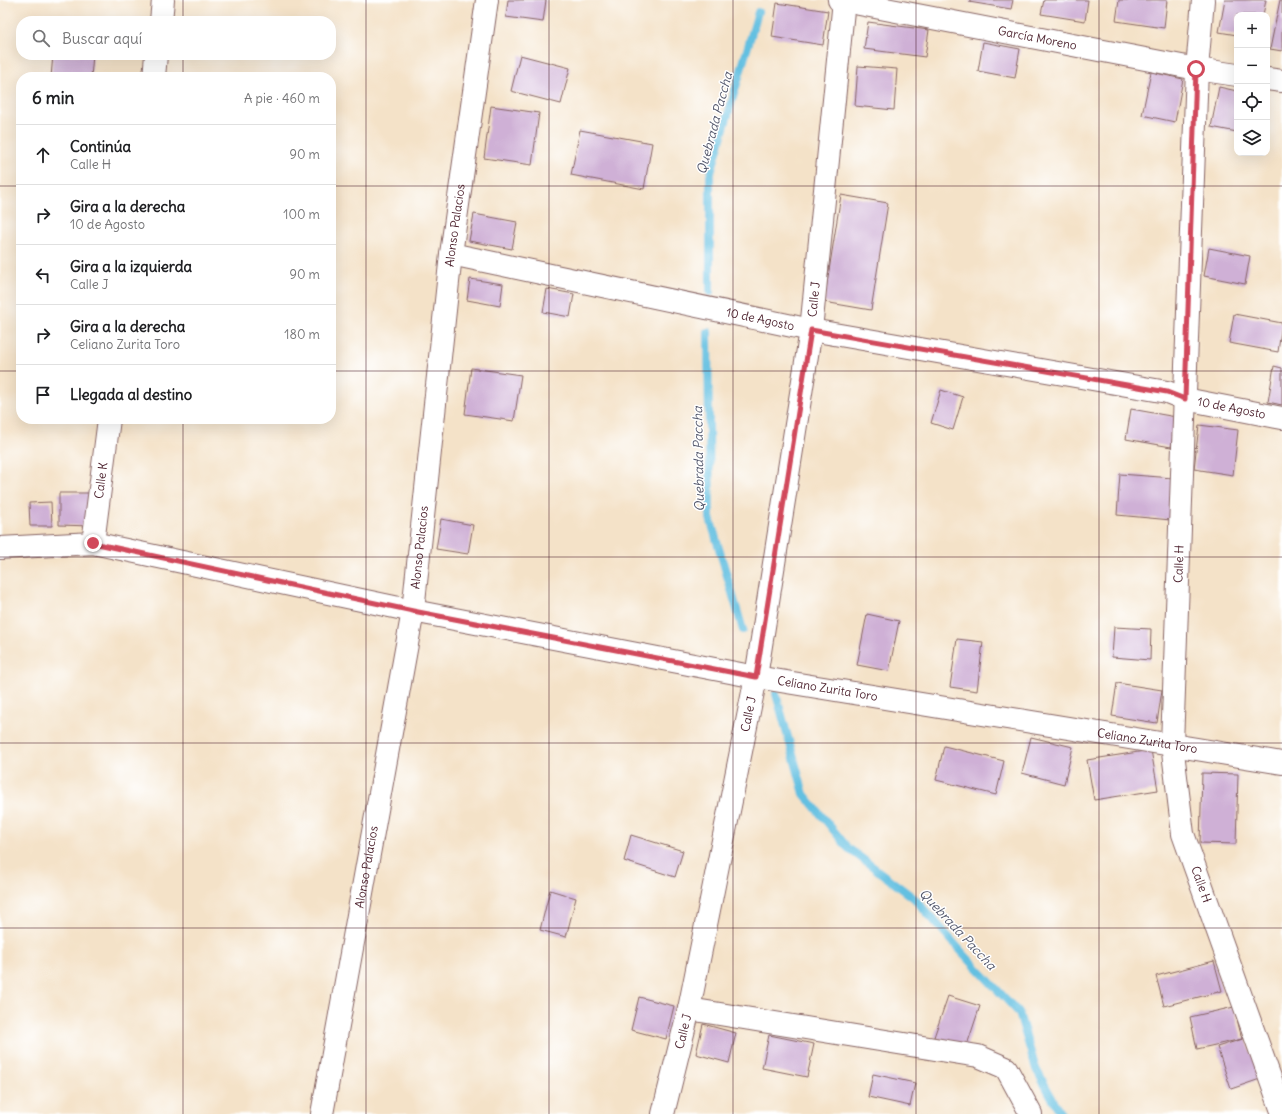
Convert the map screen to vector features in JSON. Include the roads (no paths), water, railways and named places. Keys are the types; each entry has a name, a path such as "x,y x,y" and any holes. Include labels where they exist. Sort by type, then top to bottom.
{"street":[{"path":"162,16 164,0"},
{"name":"Alonso Palacios","path":"322,1114 413,611 452,254 487,0"},
{"name":"García Moreno","path":"842,0 1196,69 1234,75"},
{"name":"Calle J","path":"663,1114 688,1009 756,677 811,330 842,0"},
{"name":"Calle H","path":"1204,0 1196,69 1172,744 1183,834 1282,1111"},
{"path":"154,72 156,60"},
{"path":"1270,79 1282,81"},
{"name":"10 de Agosto","path":"452,254 811,330 1167,392 1185,399 1282,418"},
{"name":"Calle K","path":"93,543 108,424"},
{"name":"Celiano Zurita Toro","path":"0,548 93,543 413,611 756,677 1282,763"},
{"path":"688,1009 978,1056 1006,1068 1031,1114"}],"waterway":[{"name":"Quebrada Paccha","path":"710,292 710,176 758,12"},
{"name":"Quebrada Paccha","path":"708,332 710,518 743,630"},
{"name":"Quebrada Paccha","path":"776,694 804,794 848,848 914,898 1019,1013 1036,1069 1061,1114"}]}
